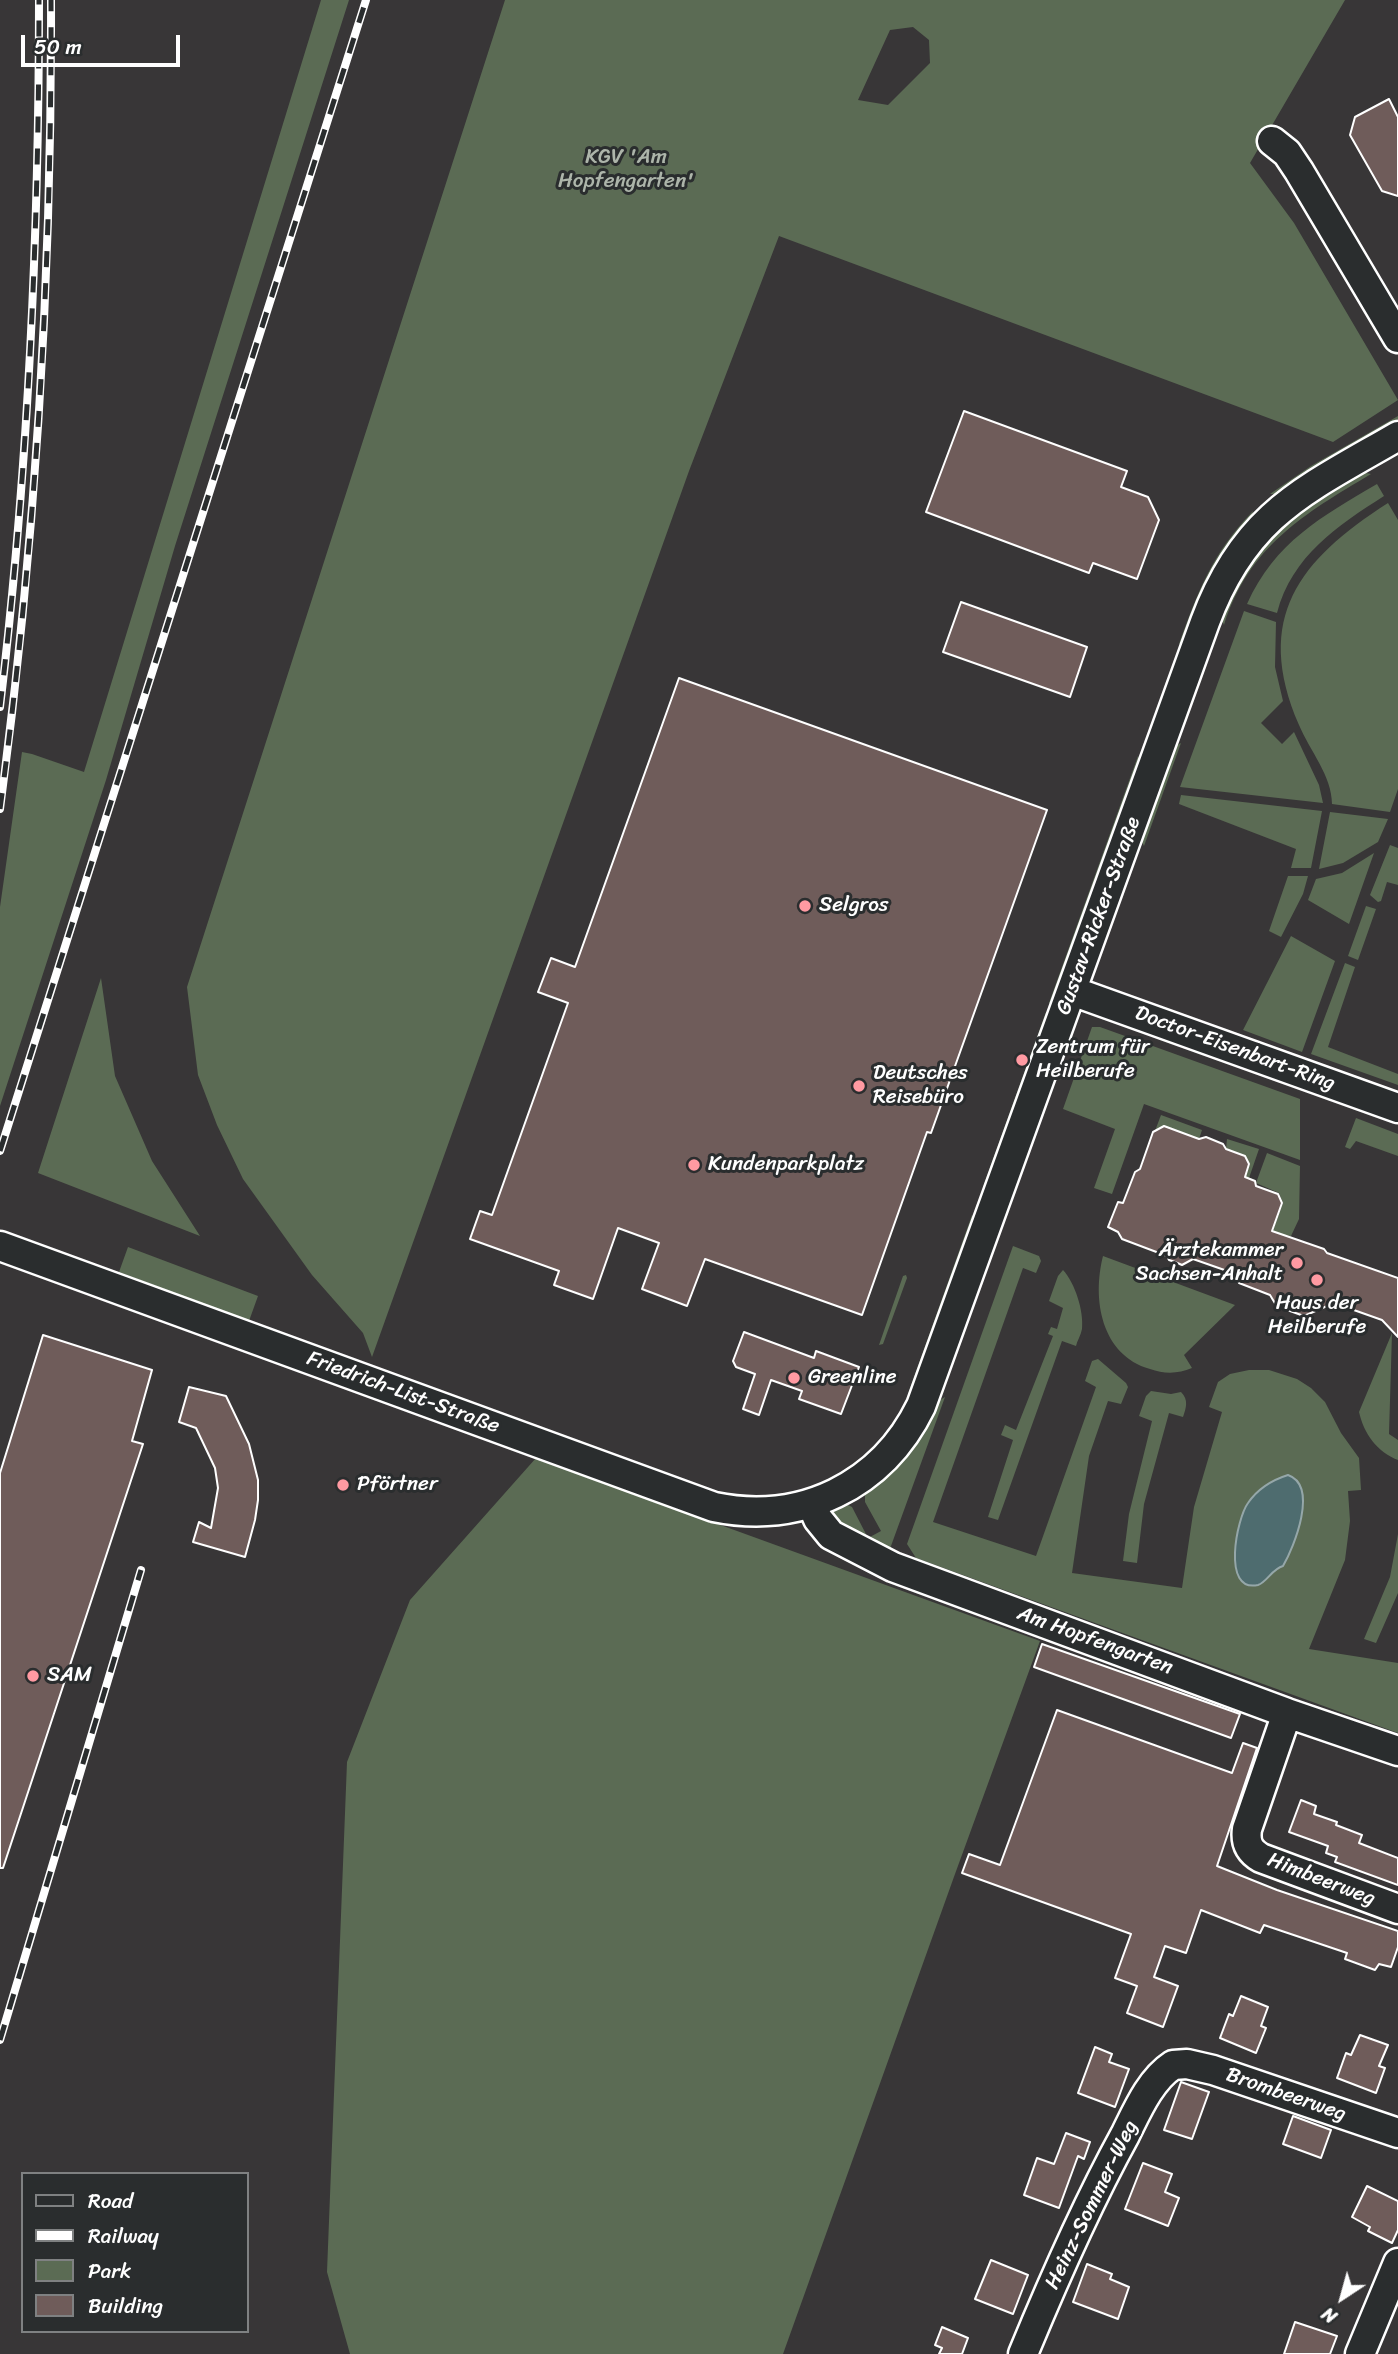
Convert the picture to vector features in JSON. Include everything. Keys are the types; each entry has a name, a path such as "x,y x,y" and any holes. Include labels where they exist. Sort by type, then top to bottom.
{"street":[{"path":"1272,141 1287,153 1299,171 1398,338"},
{"name":"Gustav-Ricker-Straße","path":"811,1503 851,1485 873,1469 896,1446 916,1416 1205,622 1224,577 1254,533 1285,504 1398,436"},
{"name":"Doctor-Eisenbart-Ring","path":"1072,991 1398,1108"},
{"name":"Friedrich-List-Straße","path":"0,1246 698,1502 723,1509 752,1512 778,1511 811,1503"},
{"name":"Am Hopfengarten","path":"811,1503 831,1535 893,1567 1287,1713 1398,1751"},
{"name":"Himbeerweg","path":"1287,1713 1247,1829 1247,1845 1261,1858 1398,1909"},
{"name":"Brombeerweg","path":"1173,2065 1187,2064 1221,2073 1398,2133"},
{"name":"Heinz-Sommer-Weg","path":"1023,2354 1105,2170 1157,2079 1173,2065"},
{"path":"1360,2354 1398,2263"}],"green space":[{"path":"321,0 349,0 175,546 106,780 0,1106 0,907 22,752 84,772"},
{"name":"KGV 'Am Hopfengarten'","path":"505,0 1345,0 1250,163 1294,223 1398,400 1333,442 779,236 689,471 372,1357 363,1333 312,1275 243,1179 217,1125 198,1075 187,987","holes":["913,27 929,40 930,63 888,105 858,100 890,30"]},
{"path":"1398,416 1389,427 1279,494 1270,494 1311,466"},
{"path":"1361,472 1371,474 1323,503 1264,553 1235,597 1224,625 1220,615 1247,563 1288,518"},
{"path":"1377,484 1384,496 1318,544 1293,575 1277,613 1247,604 1258,582 1286,547 1319,520"},
{"path":"1388,503 1398,520 1398,789 1390,812 1332,804 1328,784 1299,725 1286,687 1281,653 1283,623 1293,595 1309,570 1330,547"},
{"path":"1253,511 1247,525 1217,565 1185,641 1179,644 1208,573 1227,542"},
{"path":"1244,611 1276,622 1275,667 1283,701 1261,723 1282,744 1294,732 1319,785 1323,803 1180,787"},
{"path":"1181,743 1144,846 1140,838 1172,748"},
{"path":"1138,756 1141,763 1054,1005 1049,1003"},
{"path":"1181,795 1322,811 1311,868 1291,868 1296,849 1179,804"},
{"path":"1330,812 1388,819 1378,842 1343,863 1319,869"},
{"path":"1390,845 1398,848 1398,885 1387,882 1381,901 1378,902 1370,895"},
{"path":"1374,853 1349,924 1308,900 1316,879 1342,873"},
{"path":"1288,876 1308,876 1303,894 1281,937 1269,931"},
{"path":"1366,906 1376,909 1358,960 1348,956"},
{"path":"1291,936 1335,961 1302,1052 1243,1030"},
{"path":"1345,963 1355,967 1328,1047 1398,1074 1398,1085 1311,1054"},
{"path":"101,978 115,1076 152,1161 200,1236 38,1173"},
{"path":"1046,1012 1051,1013 987,1188 983,1187"},
{"path":"1092,1027 1100,1027 1300,1099 1300,1160 1144,1104 1112,1194 1094,1188 1115,1129 1063,1109"},
{"path":"1161,1115 1202,1130 1199,1139 1164,1126 1155,1131"},
{"path":"1356,1118 1398,1134 1398,1156 1356,1141 1350,1149 1345,1147"},
{"path":"1227,1139 1259,1149 1249,1178 1245,1177 1250,1164 1245,1156 1226,1149"},
{"path":"1267,1153 1300,1166 1299,1219 1291,1236 1272,1233 1283,1203 1279,1193 1256,1183"},
{"path":"972,1215 976,1221 913,1396 908,1394"},
{"path":"1013,1246 1039,1256 1041,1261 1036,1273 1023,1268 933,1522 1036,1556 1096,1387 1085,1381 1092,1361 1098,1359 1128,1387 1121,1404 1108,1401 1089,1456 1072,1573 1182,1588 1194,1507 1222,1412 1209,1407 1218,1382 1230,1374 1249,1370 1269,1370 1297,1379 1325,1402 1341,1433 1359,1458 1361,1490 1348,1491 1350,1521 1345,1560 1309,1649 1398,1663 1398,1733 916,1558 907,1544"},
{"path":"128,1247 258,1296 249,1321 119,1272"},
{"path":"1103,1256 1235,1305 1184,1355 1192,1368 1176,1372 1155,1371 1133,1362 1120,1351 1104,1323 1100,1307"},
{"path":"1063,1270 1078,1298 1082,1314 1081,1331 1076,1346 1062,1341 998,1520 988,1517 1013,1440 1001,1435 1005,1425 1016,1430 1053,1336 1048,1334 1051,1327 1057,1329 1063,1308 1049,1301"},
{"path":"906,1275 883,1344 879,1345 903,1276"},
{"path":"1392,1333 1389,1434 1398,1440 1398,1460 1390,1457 1372,1441 1359,1412"},
{"path":"1151,1391 1171,1394 1181,1392 1186,1404 1183,1417 1169,1413 1144,1504 1137,1563 1123,1561 1129,1514 1152,1421 1139,1416 1146,1396"},
{"path":"945,1397 887,1557 818,1516 846,1504 852,1507 868,1538 881,1531 865,1502 865,1493 904,1457 933,1407"},
{"path":"536,1458 1040,1641 783,2354 350,2354 327,2272 347,1762 410,1600"},
{"path":"1398,1534 1398,1593 1376,1643 1364,1639 1390,1577"}],"water":[{"path":"1288,1475 1297,1481 1302,1491 1303,1504 1293,1545 1283,1566 1258,1585 1246,1584 1239,1578 1235,1553 1244,1511 1260,1490"}],"building":[{"path":"1389,99 1398,117 1398,196 1382,191 1350,135 1355,117"},
{"path":"964,411 1127,471 1121,487 1148,497 1159,520 1137,579 1093,563 1089,573 926,512"},
{"path":"961,602 1087,647 1070,697 943,652"},
{"name":"Selgros","path":"679,678 1047,810 931,1133 927,1132 862,1315 705,1259 687,1306 642,1289 659,1243 618,1228 593,1299 554,1285 559,1271 470,1239 480,1211 492,1215 568,1003 538,992 551,958 575,967"},
{"name":"Haus der Heilberufe","path":"1164,1126 1199,1139 1206,1137 1245,1156 1249,1164 1245,1177 1255,1181 1256,1186 1278,1194 1282,1203 1272,1231 1398,1278 1398,1337 1382,1320 1334,1303 1304,1316 1290,1311 1276,1305 1270,1295 1239,1283 1233,1273 1193,1259 1182,1265 1169,1260 1167,1256 1122,1239 1118,1232 1108,1227 1118,1202 1123,1203 1135,1172 1140,1169 1153,1132"},
{"path":"744,1332 814,1358 816,1351 859,1367 841,1414 799,1399 802,1391 771,1380 759,1415 743,1409 755,1374 736,1367 733,1361"},
{"name":"SAM","path":"43,1335 152,1370 132,1441 143,1444 3,1868 0,1868 0,1473"},
{"path":"189,1387 226,1396 249,1444 258,1480 258,1500 245,1557 193,1542 199,1522 211,1528 218,1488 215,1468 196,1428 179,1422"},
{"path":"1042,1644 1240,1714 1231,1738 1034,1667"},
{"path":"1057,1710 1232,1773 1243,1743 1257,1748 1217,1866 1277,1890 1398,1931 1398,1947 1391,1967 1379,1964 1375,1970 1345,1959 1347,1953 1264,1925 1260,1933 1201,1910 1186,1953 1165,1946 1154,1977 1178,1986 1163,2027 1127,2013 1137,1986 1115,1978 1131,1934 962,1873 969,1854 1000,1865"},
{"path":"1301,1800 1316,1806 1314,1814 1362,1835 1359,1843 1398,1858 1398,1885 1335,1862 1337,1857 1326,1853 1328,1846 1289,1832"},
{"path":"1241,1996 1268,2007 1261,2026 1266,2028 1256,2053 1220,2038 1229,2014 1233,2016"},
{"path":"1360,2035 1388,2045 1379,2066 1385,2068 1376,2093 1337,2078 1346,2053 1351,2055"},
{"path":"1095,2047 1112,2054 1109,2062 1129,2069 1115,2107 1078,2093"},
{"path":"1181,2082 1209,2092 1192,2139 1164,2130"},
{"path":"1293,2116 1331,2130 1321,2158 1283,2144"},
{"path":"1066,2133 1090,2142 1084,2159 1078,2156 1059,2208 1024,2195 1037,2158 1054,2164"},
{"path":"1143,2163 1172,2174 1165,2192 1179,2198 1168,2226 1125,2209"},
{"path":"1367,2186 1398,2201 1398,2230 1392,2243 1368,2231 1370,2227 1352,2217"},
{"path":"991,2260 1028,2275 1013,2314 975,2299"},
{"path":"1087,2264 1112,2274 1110,2279 1129,2287 1118,2319 1073,2302"},
{"path":"1295,2322 1337,2336 1330,2354 1284,2354"},
{"path":"942,2327 968,2338 962,2354 939,2354 942,2348 935,2345"}],"railway":[{"path":"0,707 18,531 30,354 37,177 39,0"},
{"path":"0,809 23,607 39,405 49,203 51,0"},
{"path":"0,1151 366,0"},
{"path":"0,2040 141,1570"}],"place":[{"name":"Selgros","path":"805,906"},
{"name":"Zentrum für Heilberufe","path":"1022,1060"},
{"name":"Deutsches Reisebüro","path":"859,1086"},
{"name":"Kundenparkplatz","path":"694,1165"},
{"name":"Ärztekammer Sachsen-Anhalt","path":"1297,1263"},
{"name":"Haus der Heilberufe","path":"1317,1280"},
{"name":"Greenline","path":"794,1378"},
{"name":"Pförtner","path":"343,1485"},
{"name":"SAM","path":"33,1676"}]}
